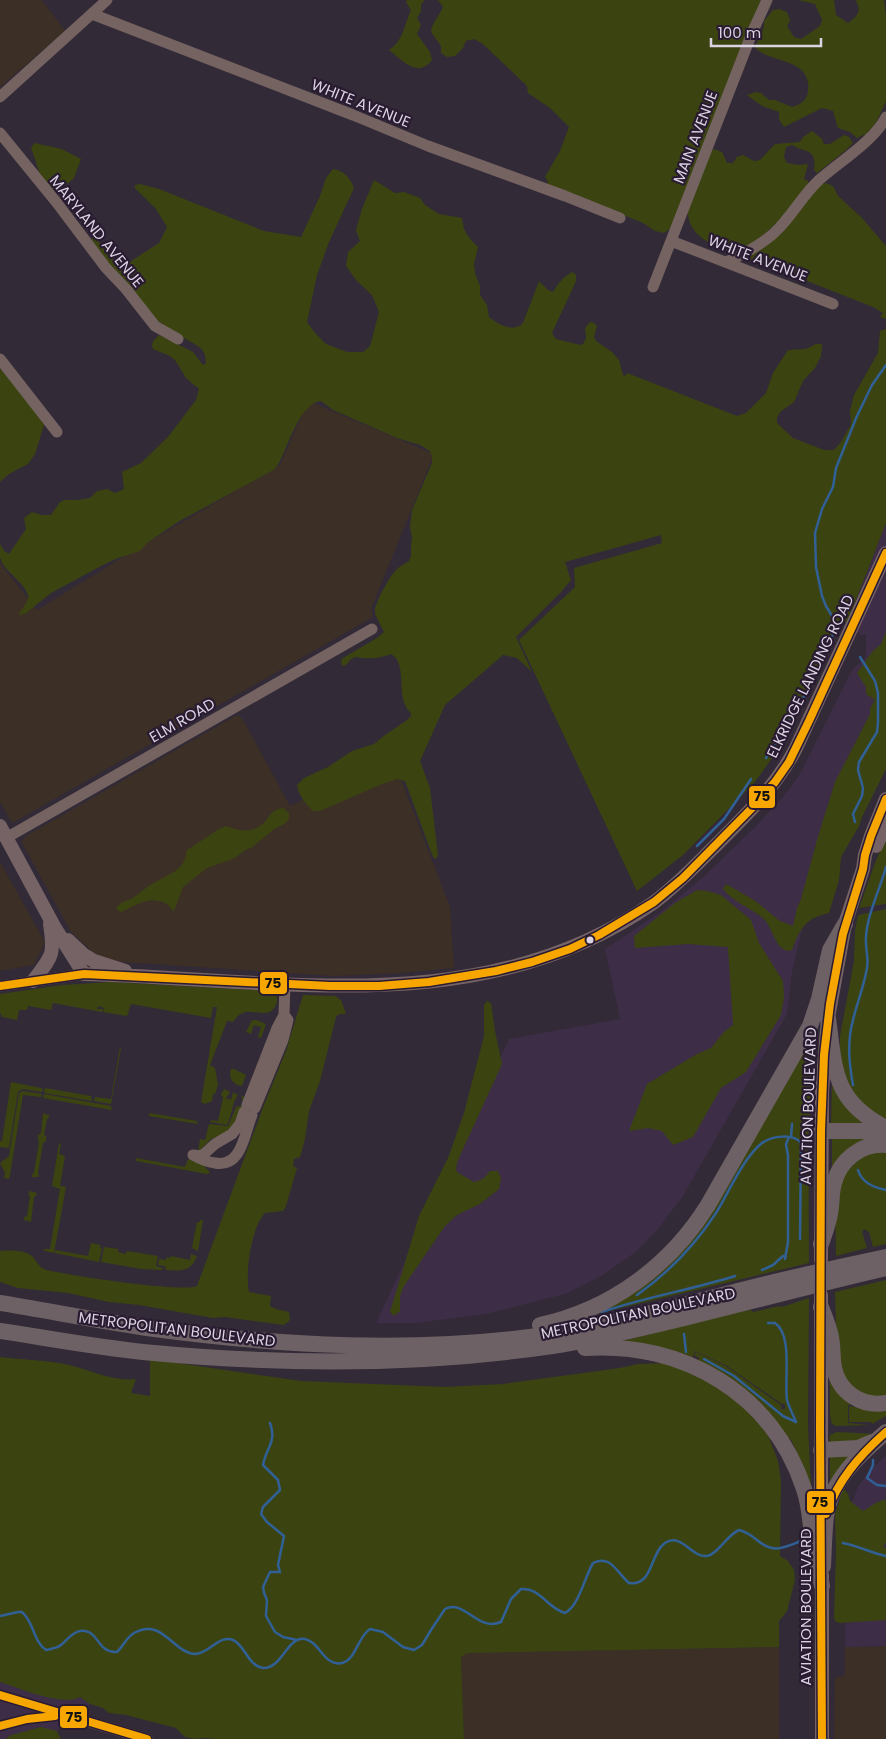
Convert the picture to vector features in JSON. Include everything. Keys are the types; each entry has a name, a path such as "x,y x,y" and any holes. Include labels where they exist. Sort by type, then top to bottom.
{"highway":[{"path":"484,1342 571,1317 603,1303 643,1278 677,1247 708,1205 806,1033 819,999 830,950 845,924"},
{"path":"828,1018 834,1066 841,1088 860,1111 872,1121 886,1128"},
{"path":"821,1131 863,1130 886,1135"},
{"path":"821,1252 830,1216 834,1183 841,1168 847,1160 858,1152 869,1147 886,1145"},
{"name":"METROPOLITAN BOULEVARD","path":"0,1303 145,1328 270,1342 416,1346 484,1342 552,1334 801,1282 839,1273 886,1257"},
{"name":"METROPOLITAN BOULEVARD","path":"839,1273 882,1270"},
{"name":"METROPOLITAN BOULEVARD","path":"0,1331 142,1352 269,1360 415,1359 484,1355 605,1336 801,1282"},
{"path":"0,1298 81,1316"},
{"path":"821,1301 831,1334 836,1374 841,1386 849,1394 861,1401 874,1404 886,1403"},
{"path":"518,1351 543,1352 604,1347 644,1351 670,1357 692,1365 710,1374 733,1390 764,1417 781,1440 796,1468 808,1504 815,1554 822,1586"},
{"path":"822,1586 826,1515 830,1503 843,1475 882,1435"},
{"path":"821,1450 858,1448 882,1435"}],"main road":[{"name":"ELKRIDGE LANDING ROAD","path":"84,974 285,984 379,986 429,982 496,971 532,962 570,949 600,935 654,902 683,878 771,787 784,769 809,721 882,567 886,553"},
{"name":"AVIATION BOULEVARD","path":"821,1252 821,1131 824,1055 828,1018 845,924 863,869 871,836 886,799"},
{"name":"AVIATION BOULEVARD","path":"863,869 886,824"},
{"path":"3,832 51,922 84,974"},
{"path":"51,922 84,955 94,961 137,976"},
{"path":"33,981 51,955 53,947 51,922"},
{"name":"AVIATION BOULEVARD","path":"821,1301 822,1739"},
{"path":"814,1739 822,1713"}],"street":[{"path":"0,97 107,0"},
{"name":"MAIN AVENUE","path":"653,287 752,33 768,0"},
{"name":"WHITE AVENUE","path":"92,14 428,146 620,218"},
{"path":"726,262 761,242 779,229 819,180 867,140 886,119"},
{"name":"MARYLAND AVENUE","path":"0,133 57,203 106,268 126,289 155,326 178,339"},
{"name":"WHITE AVENUE","path":"672,241 833,304"},
{"path":"0,359 57,432"},
{"name":"ELM ROAD","path":"3,832 372,629"},
{"name":"ELKRIDGE LANDING ROAD","path":"0,986 84,974"},
{"path":"249,1110 232,1134 215,1144 204,1154 200,1156 193,1155 202,1160 221,1164 233,1161 239,1150 249,1110 277,1028 284,1015 285,984"},
{"path":"68,1716 147,1739"}],"shaded area":[{"path":"0,0 42,0 65,31 0,87"},
{"path":"308,401 434,454 371,609 373,617 14,822 11,821 0,802 0,563 37,610 280,465"},
{"path":"886,523 886,729 804,920 792,973 787,1014 683,1196 658,1229 637,1251 603,1275 565,1294 486,1314 416,1323 376,1323 509,1039 620,1019 605,949 662,911 702,878 753,829 783,797 800,774 852,670 866,657 866,634 861,635 847,623"},
{"path":"237,715 242,718 290,806 388,758 397,769 450,907 454,968 334,976 108,961 94,953 71,932 21,841 26,836"},
{"path":"0,862 45,942 34,965 0,971"},
{"path":"886,1455 886,1646 845,1647 849,1510 858,1487 866,1475"},
{"path":"886,1646 886,1739 834,1739 835,1678 845,1675 845,1647"},
{"path":"779,1647 779,1739 464,1739 461,1653"},
{"path":"0,1672 77,1695 90,1704 47,1739 0,1739"}],"green space":[{"path":"407,0 425,0 421,4 421,11 417,18 421,25 417,34 430,52 432,60 421,68 410,66 389,50 401,37 411,10 406,2"},
{"path":"438,0 761,0 670,229 664,233 655,231 643,223 547,184 548,181 545,177 560,151 569,127 550,108 528,93 527,86 483,44 474,39 466,41 463,48 455,56 447,57 441,53 441,46 431,32 443,7"},
{"path":"798,0 834,0 836,15 848,23 859,10 855,0 884,0 886,16 886,101 876,123 866,134 857,138 850,132 838,128 833,111 822,108 784,127 779,119 779,112 762,106 747,95 756,92 761,93 769,100 775,100 792,107 805,100 808,92 808,80 804,72 797,66 769,56 755,47 764,27 764,21 773,10 779,9 787,12 790,21 787,26 794,37 801,39 820,26 822,20 815,4"},
{"path":"812,131 822,139 824,144 830,144 844,135 849,137 853,143 817,173 814,170 814,158 810,153 792,145 786,147 784,157 787,163 808,164 804,179 808,181 809,185 766,233 732,253 709,243 696,233 689,219 688,210 709,152 714,149 722,152 727,163 733,163 737,157 743,155 754,161 760,160 775,144 800,142 803,137"},
{"path":"34,143 62,149 81,159 74,178 59,191 56,192 50,188 42,178 31,149"},
{"path":"333,169 346,175 354,188 329,242 317,275 307,322 326,344 347,352 363,352 370,346 379,312 372,295 356,280 346,266 348,252 360,241 356,230 374,180 395,193 404,192 420,198 425,205 439,214 462,218 467,234 478,247 474,264 480,286 480,295 487,305 489,317 497,323 510,328 519,326 523,323 539,281 548,290 553,292 564,278 573,272 576,275 576,281 552,333 556,339 580,345 583,344 586,338 585,328 590,322 594,323 597,326 594,337 596,341 612,352 619,360 623,375 625,376 627,373 737,416 746,413 766,393 773,373 788,350 806,349 816,344 822,344 821,356 815,368 803,381 794,402 780,412 777,423 793,438 824,450 834,450 851,424 850,411 854,395 878,353 880,331 886,329 886,523 847,623 842,619 833,636 826,634 823,658 775,754 755,782 683,855 637,891 519,640 575,587 574,568 662,543 661,535 565,562 571,580 516,637 532,672 517,658 503,655 445,705 420,761 430,788 438,855 436,859 433,857 405,781 397,779 382,784 320,811 313,811 301,796 297,785 304,778 328,767 352,751 374,744 411,716 403,699 399,665 391,654 373,658 355,657 342,666 341,661 384,632 375,614 375,608 391,576 398,568 409,561 411,556 412,538 410,527 412,510 432,463 430,451 420,445 397,438 333,410 321,401 307,409 301,417 275,469 178,522 147,543 140,551 101,566 51,593 26,613 19,614 28,596 23,586 2,562 0,544 4,551 9,554 26,529 24,518 32,512 51,515 60,502 64,500 90,498 97,491 107,489 115,493 124,489 122,472 141,463 168,437 196,400 199,389 186,378 175,360 153,349 153,341 159,335 193,352 203,365 206,363 205,355 201,348 155,319 91,242 92,238 97,239 116,261 125,265 159,243 167,227 156,209 135,188 135,185 140,184 159,189 264,231 301,237 326,178"},
{"path":"826,183 833,186 838,196 862,218 886,246 886,319 880,317 883,313 873,307 749,258 820,185"},
{"path":"0,368 40,415 44,425 35,454 28,464 9,474 0,482"},
{"path":"886,632 886,769 859,826 841,857 839,880 829,913 809,921 801,930 792,950 787,951 779,945 765,920 732,898 723,889 726,884 754,900 780,921 793,926 835,782 870,714 870,709 875,700 866,694 866,687 857,673 872,652 881,644"},
{"path":"283,808 289,813 286,823 273,830 235,858 207,868 183,887 174,911 165,903 153,900 142,902 121,912 117,910 121,903 133,898 150,885 174,872 182,865 187,850 219,829 226,826 237,830 253,829 263,824 278,809"},
{"path":"886,838 886,904 859,908 875,863"},
{"path":"697,890 721,895 751,920 759,943 783,981 784,998 781,1015 746,1072 721,1088 693,1137 673,1145 662,1131 648,1128 629,1131 647,1084 697,1054 711,1048 724,1032 733,1025 728,947 688,944 635,948 634,936 675,903"},
{"path":"886,909 886,1123 866,1110 842,1077 840,1036 854,961 855,931 858,915"},
{"path":"111,982 270,991 276,994 277,1001 270,1012 246,1012 242,1013 233,1022 227,1021 210,1065 215,1068 218,1085 215,1094 213,1094 212,1101 205,1104 201,1102 217,1007 213,1007 211,1018 131,1004 127,1016 103,1012 104,1008 98,1006 97,1009 103,1009 102,1012 53,1003 51,1010 28,1006 27,1010 19,1010 17,1020 2,1017 0,1012 0,994 62,985"},
{"path":"303,995 335,996 341,1000 346,1014 339,1014 336,1017 320,1081 309,1111 300,1157 294,1159 293,1166 297,1168 286,1206 283,1211 265,1213 260,1220 250,1251 248,1273 249,1292 271,1296 270,1306 289,1312 290,1320 284,1325 225,1317 213,1318 139,1305 109,1302 68,1293 18,1288 0,1282 0,1251 13,1251 30,1255 42,1268 47,1270 149,1285 187,1288 197,1286 286,1051"},
{"path":"487,1001 491,1003 502,1064 456,1168 457,1172 474,1182 483,1179 490,1171 498,1171 501,1178 499,1189 480,1204 457,1215 445,1226 404,1286 400,1296 400,1311 394,1316 390,1312 419,1216 448,1158 464,1113 484,1036 484,1005"},
{"path":"252,1020 266,1024 261,1038 258,1037 261,1027 254,1025 251,1034 246,1032"},
{"path":"818,1027 810,1116 809,1263 583,1317 665,1264"},
{"path":"120,1047 111,1104 94,1101 95,1097 111,1099"},
{"path":"231,1069 246,1075 242,1086 232,1080 230,1075"},
{"path":"11,1082 43,1089 42,1092 23,1089 18,1092 9,1148 0,1147 0,1141 2,1141"},
{"path":"832,1082 877,1127 833,1126 831,1123"},
{"path":"45,1088 91,1096 92,1101 44,1093"},
{"path":"224,1089 230,1092 226,1098 231,1100 233,1092 238,1095 227,1125 210,1122 211,1120 218,1121 223,1098 221,1094"},
{"path":"23,1091 42,1094 41,1097 23,1095 9,1179 4,1178 5,1173 0,1163 9,1156 19,1093"},
{"path":"44,1094 111,1106 112,1110 43,1098"},
{"path":"241,1095 246,1098 234,1127 220,1136 211,1139 198,1152 200,1139 205,1140 209,1124 228,1126 236,1107 242,1105"},
{"path":"43,1113 50,1116 47,1119 44,1135 46,1136 46,1141 43,1143 39,1177 31,1177 34,1172 39,1143 38,1135 41,1133"},
{"path":"149,1113 197,1121 198,1124 149,1116"},
{"path":"873,1135 832,1168 832,1137"},
{"path":"59,1143 61,1144 59,1154 65,1156 60,1186 66,1187 54,1253 43,1249 50,1249 60,1189 52,1186"},
{"path":"886,1150 886,1244 873,1247 869,1232 864,1229 862,1232 867,1248 836,1256 835,1198 842,1177 862,1155"},
{"path":"136,1158 185,1167 188,1159 202,1163 210,1173 136,1161"},
{"path":"30,1191 37,1193 34,1197 31,1222 24,1220 24,1217 27,1216 30,1196 28,1194"},
{"path":"200,1220 203,1220 198,1251 192,1248 197,1222 200,1222"},
{"path":"91,1243 101,1245 99,1262 55,1253 55,1250 88,1256"},
{"path":"104,1247 118,1249 118,1252 126,1254 127,1251 158,1256 156,1266 163,1268 162,1270 141,1269 101,1262"},
{"path":"191,1254 197,1256 189,1268 166,1270 165,1266 158,1265 159,1259 166,1260 167,1257 170,1258 171,1256 190,1260"},
{"path":"886,1280 886,1399 880,1400 849,1389 837,1361 835,1292"},
{"path":"809,1298 808,1424 813,1508 797,1459 798,1454 791,1440 697,1363 699,1358 694,1355 696,1352 727,1367 781,1405 781,1409 785,1409 785,1404 782,1404 727,1366 695,1351 691,1361 614,1343 743,1311 751,1310 753,1312 782,1307"},
{"path":"0,1357 60,1363 119,1379 136,1379 131,1393 150,1396 150,1359 301,1381 445,1387 503,1384 638,1364 671,1363 712,1377 766,1430 778,1461 781,1481 780,1556 788,1561 794,1570 795,1580 787,1611 779,1621 779,1647 467,1653 461,1657 464,1739 195,1739 185,1737 176,1728 126,1715 109,1713 80,1697 63,1700 52,1698 0,1682"},
{"path":"830,1372 833,1378 886,1407 886,1416 872,1424 871,1422 849,1422 849,1406 855,1407 855,1404 848,1405 848,1423 870,1425 836,1426 832,1424 830,1416"},
{"path":"837,1432 875,1434 867,1441 831,1444 829,1440 830,1435"},
{"path":"857,1452 831,1482 830,1454"},
{"path":"845,1490 850,1501 863,1511 877,1502 886,1500 886,1542 883,1547 886,1548 886,1620 839,1623 834,1618 835,1514 842,1492"},
{"path":"41,1727 57,1731 61,1739 5,1739 11,1735"}],"waterway":[{"path":"838,626 822,596 816,567 815,533 822,509 833,487 836,468 857,416 872,385 886,365"},
{"path":"766,758 806,693 837,624"},
{"path":"855,822 853,814 862,796 863,788 858,770 859,762 877,732 878,722 878,693 875,681 860,657"},
{"path":"697,846 724,819 751,779"},
{"path":"853,1085 849,1052 851,1028 867,968 867,929 886,867"},
{"path":"791,1137 792,1124"},
{"path":"637,1295 670,1268 690,1247 716,1213 749,1157 762,1143 771,1139 788,1137 801,1143 800,1239"},
{"path":"785,1259 788,1242 788,1156 786,1144 789,1137"},
{"path":"858,1170 862,1178 869,1184 886,1190"},
{"path":"762,1270 773,1265 783,1256 786,1256"},
{"path":"602,1312 735,1276"},
{"path":"768,1323 775,1323 781,1329 784,1337 787,1358 787,1400 796,1422"},
{"path":"684,1334 686,1352"},
{"path":"704,1359 734,1376 783,1416 796,1422"},
{"path":"270,1423 272,1440 263,1465 278,1480 280,1490 263,1507 261,1514 267,1522 284,1536 278,1565 280,1572 270,1572 263,1587 267,1600 266,1616 275,1632 283,1637 297,1640"},
{"path":"873,1460 873,1465 867,1478 877,1485 886,1486"},
{"path":"0,1616 22,1612 29,1621 38,1642 46,1650 59,1646 78,1632 85,1631 93,1635 106,1649 117,1652 134,1633 144,1629 152,1629 160,1632 180,1648 195,1654 205,1651 223,1640 233,1640 241,1646 250,1660 263,1668 270,1667 275,1663 299,1639 310,1641 326,1658 336,1663 342,1663 351,1657 366,1632 370,1629 383,1632 403,1647 414,1650 422,1645 445,1609 452,1607 459,1608 485,1623 501,1622 511,1599 521,1589 534,1591 559,1611 565,1613 578,1598 593,1563 605,1561 613,1566 629,1583 637,1583 647,1575 660,1548 671,1540 682,1543 701,1556 711,1555 730,1536 739,1530 773,1548 801,1541"},
{"path":"843,1543 886,1556"}],"transit line":[{"name":"75","path":"0,986 84,974 330,986 379,986 429,982 496,971 532,962 570,949 599,935 654,902 683,878 775,782 789,762 809,721 886,553"},
{"name":"75","path":"822,1739 820,1429 821,1131 824,1055 830,1004 843,934 871,836 886,799"},
{"name":"75","path":"826,1514 837,1490 850,1469 886,1432"},
{"name":"75","path":"0,1695 147,1739"},
{"name":"75","path":"0,1726 27,1719 55,1716"}]}
